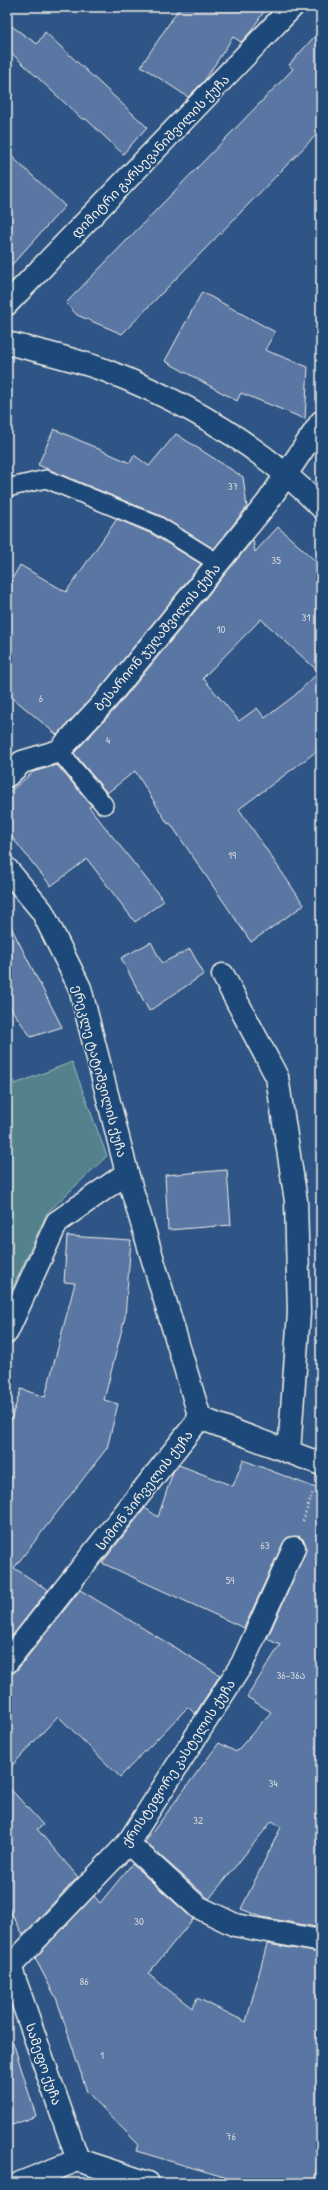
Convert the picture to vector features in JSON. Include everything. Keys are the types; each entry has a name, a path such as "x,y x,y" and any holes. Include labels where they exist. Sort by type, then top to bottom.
{"street":[{"name":"დიმიტრი გარსევანიშვილის ქუჩა","path":"7,304 292,7"},
{"path":"7,343 56,355 106,371 200,414 252,448 286,473 321,507"},
{"name":"ბესარიონ ჯუღაშვილის ქუჩა","path":"59,751 106,700 267,503 321,422"},
{"path":"7,776 22,762 59,751"},
{"name":"ერეკლე ტატიშვილის ქუჩა","path":"7,870 42,911 80,988 126,1173 200,1418"},
{"path":"223,975 277,1077 296,1201 298,1313 289,1452"},
{"name":"ერეკლე ტატიშვილის ქუჩა","path":"7,1332 57,1222 126,1173"},
{"name":"სიმონ პირველის ქუჩა","path":"7,1662 200,1418 289,1452 318,1474"},
{"name":"ქრისტეფორე კასტელის ქუჩა","path":"9,1970 128,1843 242,1664 294,1548"},
{"path":"128,1843 198,1907 235,1925 321,1941"},
{"name":"სამეფო ქუჩა","path":"9,1970 78,2160"},
{"path":"20,2183 78,2160 148,2183"}],"lane":[{"path":"7,488 46,479 157,525 218,563"},
{"path":"59,751 104,806"}],"path":[{"path":"294,1548 318,1474"}],"green space":[{"path":"72,1062 107,1156 47,1213 7,1300 7,1071 15,1084"}],"building":[{"path":"180,7 267,7 251,31 241,42 233,37 204,81 188,97 141,66"},
{"path":"7,23 37,44 45,32 147,127 123,154 86,119 82,119 7,49"},
{"path":"321,29 321,130 122,334 77,315 66,303 293,69 289,65"},
{"path":"7,152 65,206 7,270"},
{"path":"202,292 275,332 265,350 308,367 305,419 241,393 237,401 165,361"},
{"path":"54,429 130,463 134,455 149,466 176,434 243,477 247,507 214,549 161,516 38,465"},
{"path":"117,519 152,534 201,564 97,692 57,735 7,693 7,588 20,565 66,592"},
{"path":"278,527 321,566 321,748 239,809 304,905 251,942 170,823 168,824 135,771 107,793 74,753 116,708 253,540 255,552","holes":["261,619 319,672 294,696 265,718 257,708 239,721 203,678"]},
{"path":"57,765 92,806 89,807 164,901 135,922 87,859 51,886 7,831 7,794 33,772"},
{"path":"7,919 62,1027 31,1037 7,1003"},
{"path":"151,942 162,963 190,949 204,974 149,1011 121,958"},
{"path":"227,1170 231,1225 168,1230 165,1175"},
{"path":"67,1236 131,1240 125,1317 104,1400 118,1404 107,1448 14,1568 48,1590 9,1640 7,1639 7,1431 21,1389 45,1397 75,1283 64,1282"},
{"path":"243,1460 321,1490 321,1928 262,1917 241,1909 281,1827 272,1821 209,1899 145,1842 219,1743 236,1752 271,1712 247,1697 280,1645 267,1639 305,1553 306,1546 304,1540 299,1536 287,1538 283,1543 244,1628 102,1563 145,1508 158,1517 173,1472 179,1465 233,1486"},
{"path":"80,1590 220,1675 195,1714 188,1707 120,1777 58,1716 7,1771 7,1678 17,1670"},
{"path":"7,1785 43,1825 37,1829 78,1877 23,1935 7,1904"},
{"path":"132,1864 193,1919 148,1974 192,2008 197,1998 246,2022 267,1944 321,1953 321,2155 313,2183 244,2183 136,2151 138,2144 87,2092 57,2000 35,1958 94,1896 100,1903"},
{"path":"13,2042 36,2116 7,2127 7,2043"}]}
